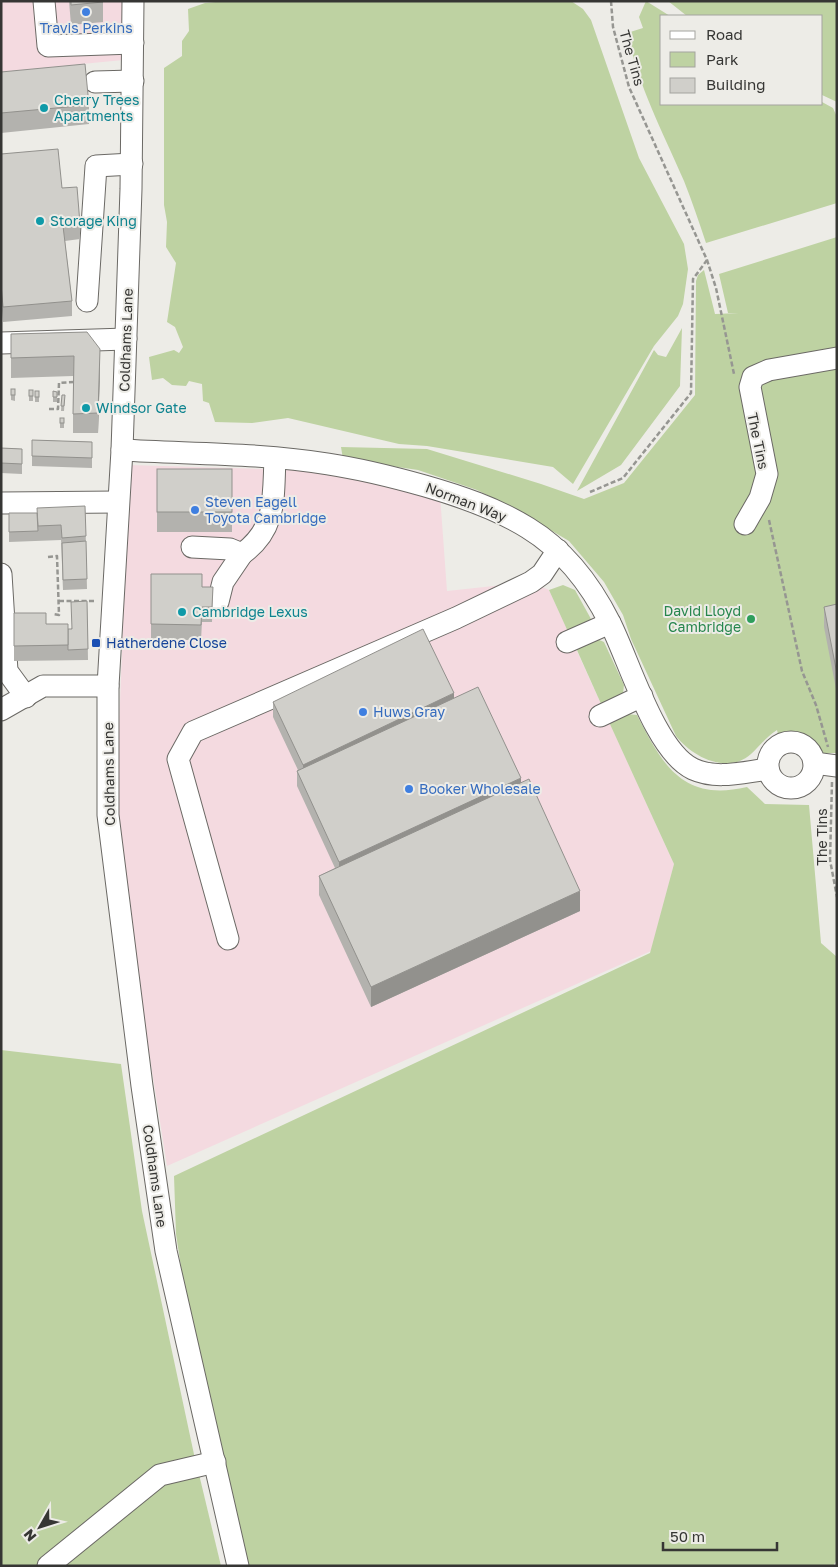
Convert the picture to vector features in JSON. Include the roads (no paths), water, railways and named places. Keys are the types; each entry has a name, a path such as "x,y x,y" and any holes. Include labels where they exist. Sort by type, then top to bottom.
{"street":[{"path":"44,1 48,46 133,43"},
{"name":"Coldhams Lane","path":"133,1 132,164 122,450 108,686 108,815 142,1086 166,1251 238,1566"},
{"path":"95,82 132,81"},
{"path":"87,301 96,166 132,164"},
{"path":"1,343 126,339"},
{"path":"745,524 760,498 767,474 750,387 752,377 762,371 837,358"},
{"name":"Norman Way","path":"122,450 275,459 326,464 373,472 443,491 512,519 542,537 558,550 591,589 610,623 642,696 669,747 679,760 694,769 711,774 768,769"},
{"path":"218,602 222,582 242,554 261,538 271,518 275,459"},
{"path":"1,503 58,501 118,502"},
{"path":"192,547 230,549 242,554"},
{"path":"228,939 178,759 193,732 530,582 542,574 558,550"},
{"path":"1,574 3,635 7,671 26,696"},
{"path":"567,642 610,623"},
{"path":"1,710 43,686 108,686"},
{"path":"600,716 642,696"},
{"path":"786,742 796,742 807,748 827,765 814,771 809,781 793,789 783,788 774,782 768,769 768,761 773,751 786,742"},
{"path":"48,1566 160,1475 214,1462"}],"place":[{"name":"Travis Perkins","path":"86,12"},
{"name":"Cherry Trees Apartments","path":"44,108"},
{"name":"Storage King","path":"40,221"},
{"name":"Windsor Gate","path":"86,408"},
{"name":"Steven Eagell Toyota Cambridge","path":"195,510"},
{"name":"Cambridge Lexus","path":"182,612"},
{"name":"David Lloyd Cambridge","path":"751,619"},
{"name":"Hatherdene Close","path":"96,643"},
{"name":"Huws Gray","path":"363,712"},
{"name":"Booker Wholesale","path":"409,789"}]}
